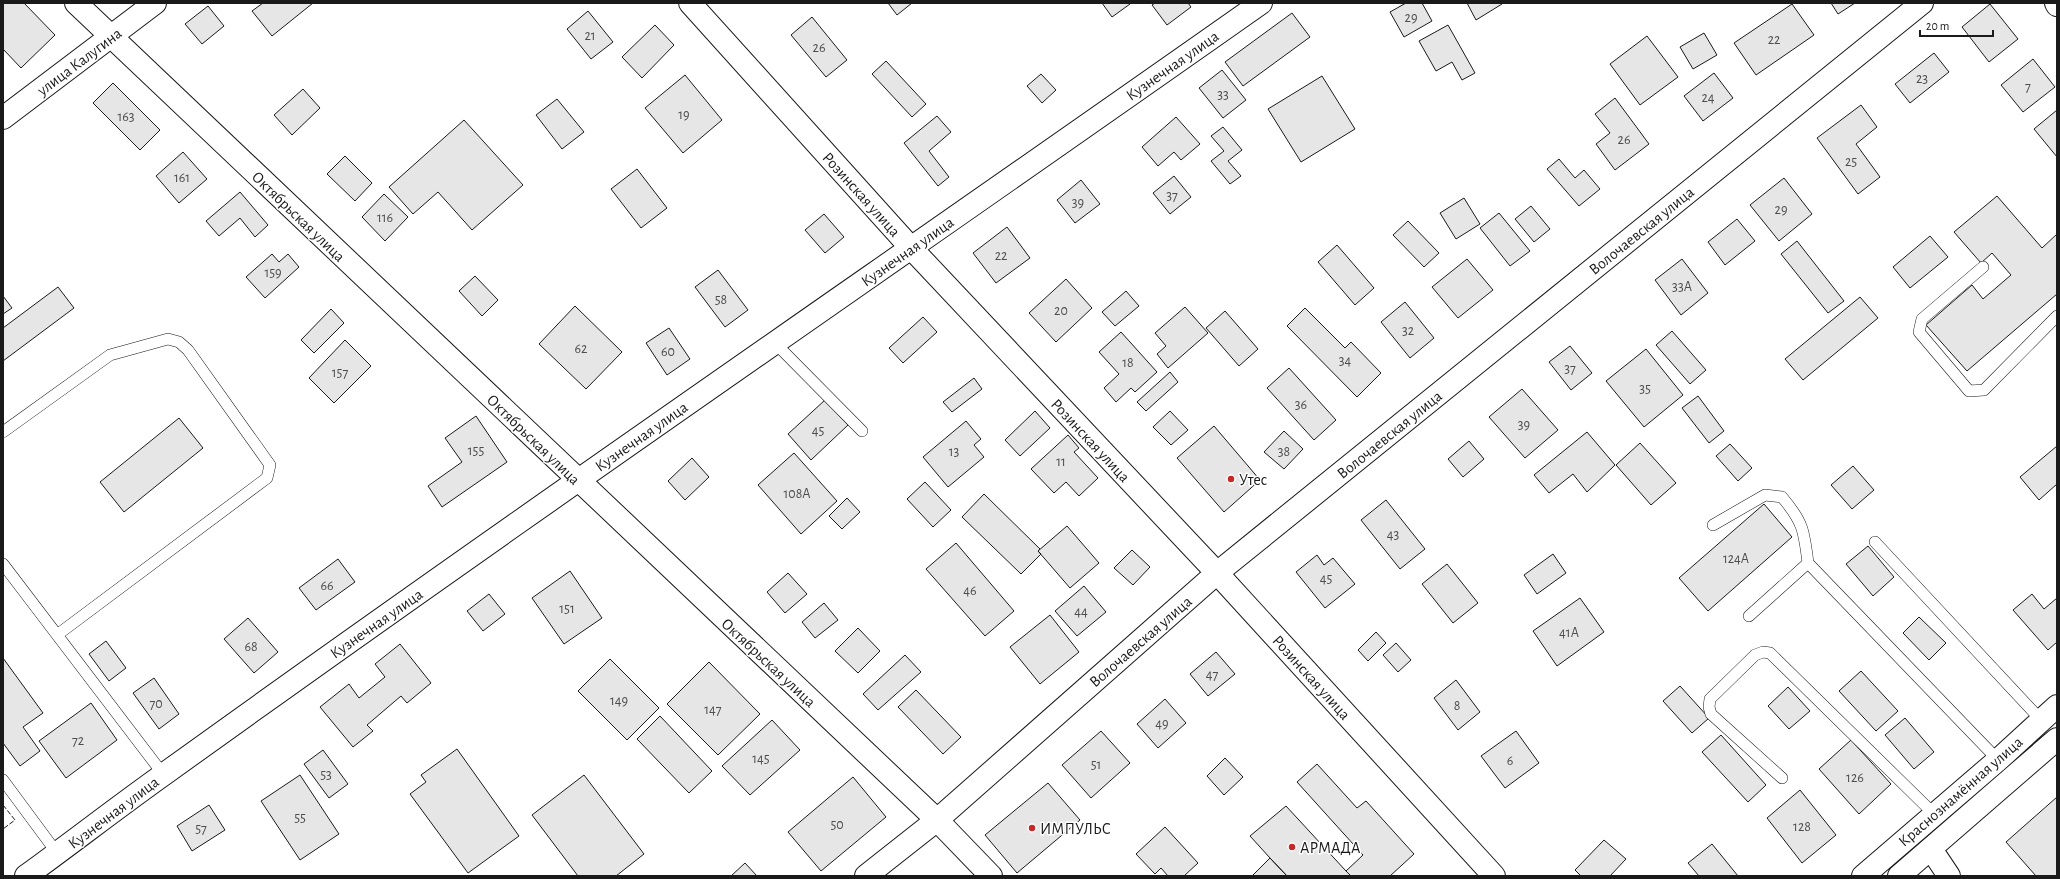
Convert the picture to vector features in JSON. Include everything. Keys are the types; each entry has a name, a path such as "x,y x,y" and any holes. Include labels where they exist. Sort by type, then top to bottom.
{"main road":[{"name":"Октябрьская улица","path":"76,3 937,820 991,876"},
{"name":"улица Калугина","path":"3,118 155,3"},
{"name":"Розинская улица","path":"690,3 912,249 1217,573 1494,876"},
{"name":"Кузнечная улица","path":"26,876 163,774 577,480 912,249 1261,3"},
{"name":"Волочаевская улица","path":"866,876 937,820 1217,573 1922,3"},
{"name":"Краснознамённая улица","path":"1863,876 1998,760 2057,706"},
{"name":"Краснознамённая улица","path":"1900,876 2057,739"},
{"path":"1931,849 1949,876"}],"lane":[{"path":"1984,267 1922,320 1919,332 1969,392 1984,390 2057,316"},
{"path":"3,432 110,355 168,339 179,342 188,350 270,465 267,478 57,635"},
{"path":"775,343 862,431"},
{"path":"1713,526 1765,495 1782,497 1795,512 1804,530 1808,563 1998,760"},
{"path":"1875,542 2040,720"},
{"path":"1749,616 1808,563"},
{"path":"3,564 163,774"},
{"path":"1782,778 1711,714 1709,707 1710,699 1755,655 1764,652 1770,653 1934,814"},
{"path":"3,780 57,853"}],"building":[{"path":"3,3 24,3 55,35 21,68 3,49"},
{"path":"263,3 313,3 272,36 252,11"},
{"path":"888,3 912,3 897,15"},
{"path":"1102,3 1129,3 1130,4 1112,17"},
{"path":"1155,3 1188,3 1191,7 1167,25 1152,5"},
{"path":"1406,3 1422,3 1432,21 1404,37 1390,12"},
{"path":"1467,3 1502,3 1502,4 1476,20"},
{"path":"1831,3 1855,3 1838,14"},
{"path":"1792,4 1814,35 1756,75 1734,43"},
{"path":"1990,4 2018,39 1989,62 1962,27"},
{"path":"208,6 224,26 202,44 185,24"},
{"path":"588,11 613,42 591,59 567,29"},
{"path":"1292,13 1310,37 1243,86 1225,62"},
{"path":"812,17 847,60 826,77 791,35"},
{"path":"655,25 674,45 642,78 622,57"},
{"path":"1448,25 1475,73 1462,80 1452,62 1436,71 1419,41"},
{"path":"1704,33 1717,55 1693,69 1680,47"},
{"path":"1647,36 1678,77 1640,105 1610,64"},
{"path":"1934,53 1949,72 1910,103 1895,84"},
{"path":"2033,59 2055,87 2023,112 2001,85"},
{"path":"886,61 926,104 912,117 872,74"},
{"path":"1222,70 1246,100 1223,118 1199,88"},
{"path":"1714,73 1733,98 1703,121 1684,96"},
{"path":"1041,74 1056,90 1042,103 1027,86"},
{"path":"685,75 722,120 683,153 645,108"},
{"path":"1322,76 1355,129 1301,162 1268,109"},
{"path":"113,83 160,130 140,150 93,103"},
{"path":"303,89 320,108 292,135 274,115"},
{"path":"1615,98 1649,144 1615,170 1596,144 1610,133 1595,114"},
{"path":"557,99 584,132 562,149 536,115"},
{"path":"1861,105 1877,127 1856,144 1880,177 1858,194 1817,138"},
{"path":"2057,110 2057,157 2034,129"},
{"path":"937,116 951,132 929,151 949,177 938,186 904,143"},
{"path":"1176,117 1200,144 1181,160 1174,152 1158,166 1142,147"},
{"path":"464,120 523,185 472,230 438,192 413,214 389,187"},
{"path":"1223,127 1242,150 1228,161 1241,176 1230,184 1211,161 1224,151 1211,136"},
{"path":"183,152 207,179 179,203 156,176"},
{"path":"345,156 372,183 355,201 327,174"},
{"path":"1559,159 1575,178 1584,170 1600,189 1579,206 1547,169"},
{"path":"637,169 667,208 641,228 611,189"},
{"path":"1174,176 1191,197 1170,214 1153,193"},
{"path":"1784,178 1812,214 1779,241 1750,205"},
{"path":"1081,180 1100,204 1075,223 1057,200"},
{"path":"240,192 268,225 255,237 240,218 219,236 206,221"},
{"path":"384,194 408,217 385,241 362,217"},
{"path":"1997,196 2042,248 2057,234 2057,294 1967,371 1926,325 1972,285 1983,299 2011,275 1992,253 1981,263 1954,232"},
{"path":"1464,198 1480,224 1456,239 1440,213"},
{"path":"1531,206 1550,229 1534,242 1515,219"},
{"path":"1499,213 1530,251 1510,266 1480,228"},
{"path":"824,214 844,237 825,253 805,230"},
{"path":"1737,219 1755,241 1725,265 1708,242"},
{"path":"1408,221 1439,253 1424,267 1393,235"},
{"path":"1007,227 1030,258 996,283 973,253"},
{"path":"1930,236 1948,257 1910,288 1893,267"},
{"path":"1797,241 1844,301 1828,313 1781,254"},
{"path":"1337,245 1374,288 1355,305 1318,262"},
{"path":"272,254 279,262 288,254 299,267 265,298 246,277"},
{"path":"1467,259 1493,290 1458,318 1432,287"},
{"path":"1682,259 1708,293 1681,315 1655,280"},
{"path":"718,270 748,310 725,327 695,287"},
{"path":"475,276 498,300 482,316 459,291"},
{"path":"1066,279 1092,308 1056,342 1029,313"},
{"path":"58,287 74,308 3,361 3,328"},
{"path":"1126,291 1139,306 1115,326 1102,312"},
{"path":"3,296 12,308 3,314"},
{"path":"1860,297 1878,318 1803,380 1785,359"},
{"path":"1405,302 1434,338 1410,358 1381,322"},
{"path":"575,306 622,352 586,389 539,344"},
{"path":"1185,307 1208,333 1168,368 1157,354 1166,346 1155,333"},
{"path":"1305,308 1345,348 1351,342 1381,373 1357,397 1287,326"},
{"path":"331,309 344,323 314,353 301,340"},
{"path":"1225,311 1258,349 1239,366 1206,328"},
{"path":"923,317 937,332 903,363 889,348"},
{"path":"669,328 690,359 667,375 646,343"},
{"path":"1672,331 1706,370 1690,384 1656,345"},
{"path":"1121,332 1157,372 1135,392 1131,388 1116,402 1104,388 1119,374 1099,352"},
{"path":"345,340 371,366 334,403 309,378"},
{"path":"1570,346 1592,373 1571,390 1549,362"},
{"path":"1646,349 1683,395 1644,427 1606,381"},
{"path":"1289,368 1336,420 1314,440 1267,388"},
{"path":"1170,372 1178,382 1146,411 1137,402"},
{"path":"974,378 982,389 952,412 943,402"},
{"path":"1522,389 1558,430 1525,458 1489,417"},
{"path":"1698,396 1724,431 1709,443 1682,408"},
{"path":"825,400 848,425 811,460 788,434"},
{"path":"1035,411 1050,428 1020,456 1005,440"},
{"path":"1170,411 1188,430 1171,445 1153,427"},
{"path":"476,416 507,462 442,507 428,486 462,462 445,438"},
{"path":"179,418 203,448 124,512 100,482"},
{"path":"966,421 981,439 974,445 984,457 948,487 923,457"},
{"path":"1214,426 1260,480 1224,512 1177,458"},
{"path":"1284,431 1303,449 1284,469 1264,452"},
{"path":"1587,432 1615,465 1587,492 1573,474 1549,493 1534,475"},
{"path":"1068,435 1079,448 1074,452 1098,478 1079,496 1066,482 1054,493 1031,469"},
{"path":"1469,441 1484,459 1463,477 1448,459"},
{"path":"1640,443 1676,483 1651,505 1616,465"},
{"path":"1730,444 1752,468 1738,481 1716,456"},
{"path":"2057,446 2057,484 2039,500 2020,477"},
{"path":"794,453 837,501 801,534 758,485"},
{"path":"692,458 709,477 685,500 668,481"},
{"path":"1853,466 1874,490 1852,509 1831,485"},
{"path":"925,482 951,510 933,527 907,499"},
{"path":"984,494 1040,549 1038,551 1041,554 1021,574 962,517"},
{"path":"847,498 860,512 842,529 829,516"},
{"path":"1386,500 1425,549 1400,569 1361,520"},
{"path":"1764,504 1792,537 1708,611 1679,578"},
{"path":"1067,526 1099,563 1070,588 1038,551"},
{"path":"956,543 1014,611 985,636 926,569"},
{"path":"1868,546 1894,577 1873,596 1846,564"},
{"path":"1132,550 1150,567 1133,585 1114,568"},
{"path":"1553,554 1566,573 1537,594 1524,575"},
{"path":"1317,555 1324,565 1333,558 1355,584 1325,608 1296,572"},
{"path":"338,559 355,582 316,610 299,588"},
{"path":"1447,564 1478,603 1453,623 1422,584"},
{"path":"570,571 602,618 564,644 532,598"},
{"path":"788,573 807,594 785,613 767,592"},
{"path":"1084,586 1106,612 1077,636 1055,611"},
{"path":"489,594 505,614 483,631 467,611"},
{"path":"2032,594 2044,609 2057,598 2057,642 2048,650 2013,610"},
{"path":"1580,598 1604,632 1557,666 1533,631"},
{"path":"824,603 838,620 815,638 802,622"},
{"path":"1050,615 1079,652 1040,684 1010,647"},
{"path":"1919,617 1946,643 1929,660 1903,633"},
{"path":"248,618 278,652 254,673 224,639"},
{"path":"858,628 880,651 858,673 835,651"},
{"path":"1376,632 1386,643 1368,661 1358,650"},
{"path":"106,641 126,668 109,681 89,654"},
{"path":"1396,643 1411,660 1398,672 1383,655"},
{"path":"400,644 431,683 407,703 401,696 367,725 373,731 353,747 320,707 349,684 359,698 385,677 375,664"},
{"path":"1216,652 1235,674 1208,696 1190,674"},
{"path":"905,655 921,672 878,710 863,694"},
{"path":"3,658 43,713 23,727 40,751 20,766 3,743"},
{"path":"610,659 659,708 627,740 578,691"},
{"path":"709,662 760,714 718,755 667,704"},
{"path":"1861,671 1898,711 1876,731 1839,691"},
{"path":"154,678 179,714 159,729 133,693"},
{"path":"1456,680 1480,712 1458,730 1434,698"},
{"path":"1680,686 1709,718 1692,733 1663,701"},
{"path":"1788,687 1810,711 1789,729 1768,706"},
{"path":"916,690 961,737 943,754 898,707"},
{"path":"1165,699 1186,723 1158,748 1137,724"},
{"path":"91,703 117,740 66,778 39,741"},
{"path":"660,716 712,771 689,793 637,739"},
{"path":"1905,718 1934,752 1914,769 1885,735"},
{"path":"772,720 800,750 750,795 722,766"},
{"path":"1101,731 1130,763 1091,798 1062,765"},
{"path":"1516,731 1539,763 1505,788 1481,756"},
{"path":"1721,735 1766,785 1748,802 1702,752"},
{"path":"1851,740 1891,784 1859,814 1819,769"},
{"path":"457,749 519,836 468,873 410,794 426,782 421,775"},
{"path":"323,750 348,784 329,798 304,764"},
{"path":"1225,758 1243,777 1224,795 1207,776"},
{"path":"1317,764 1357,808 1366,801 1414,854 1390,876 1351,876 1346,871 1363,855 1297,782"},
{"path":"300,775 339,834 300,860 261,801"},
{"path":"584,775 644,854 616,876 578,876 532,815"},
{"path":"853,777 886,817 821,871 788,832"},
{"name":"ИМПУЛЬС","path":"1048,783 1080,820 1017,873 985,835"},
{"path":"1800,790 1836,835 1802,863 1767,818"},
{"path":"2057,797 2057,876 2036,876 2006,842"},
{"path":"209,805 225,830 192,851 177,826"},
{"name":"АРМАДА","path":"1286,806 1351,876 1287,876 1270,858 1250,836"},
{"path":"1165,827 1198,863 1184,876 1168,876 1161,868 1155,874 1136,854"},
{"path":"1604,840 1626,859 1610,876 1581,876 1575,870"},
{"path":"1712,844 1738,876 1699,876 1688,863"},
{"path":"1270,858 1287,876 1252,876"},
{"path":"745,863 757,876 731,876"}],"fence":[{"path":"3,805 15,820 3,829"}],"place":[{"name":"Утес","path":"1231,479"},
{"name":"ИМПУЛЬС","path":"1032,828"},
{"name":"АРМАДА","path":"1292,847"}]}
